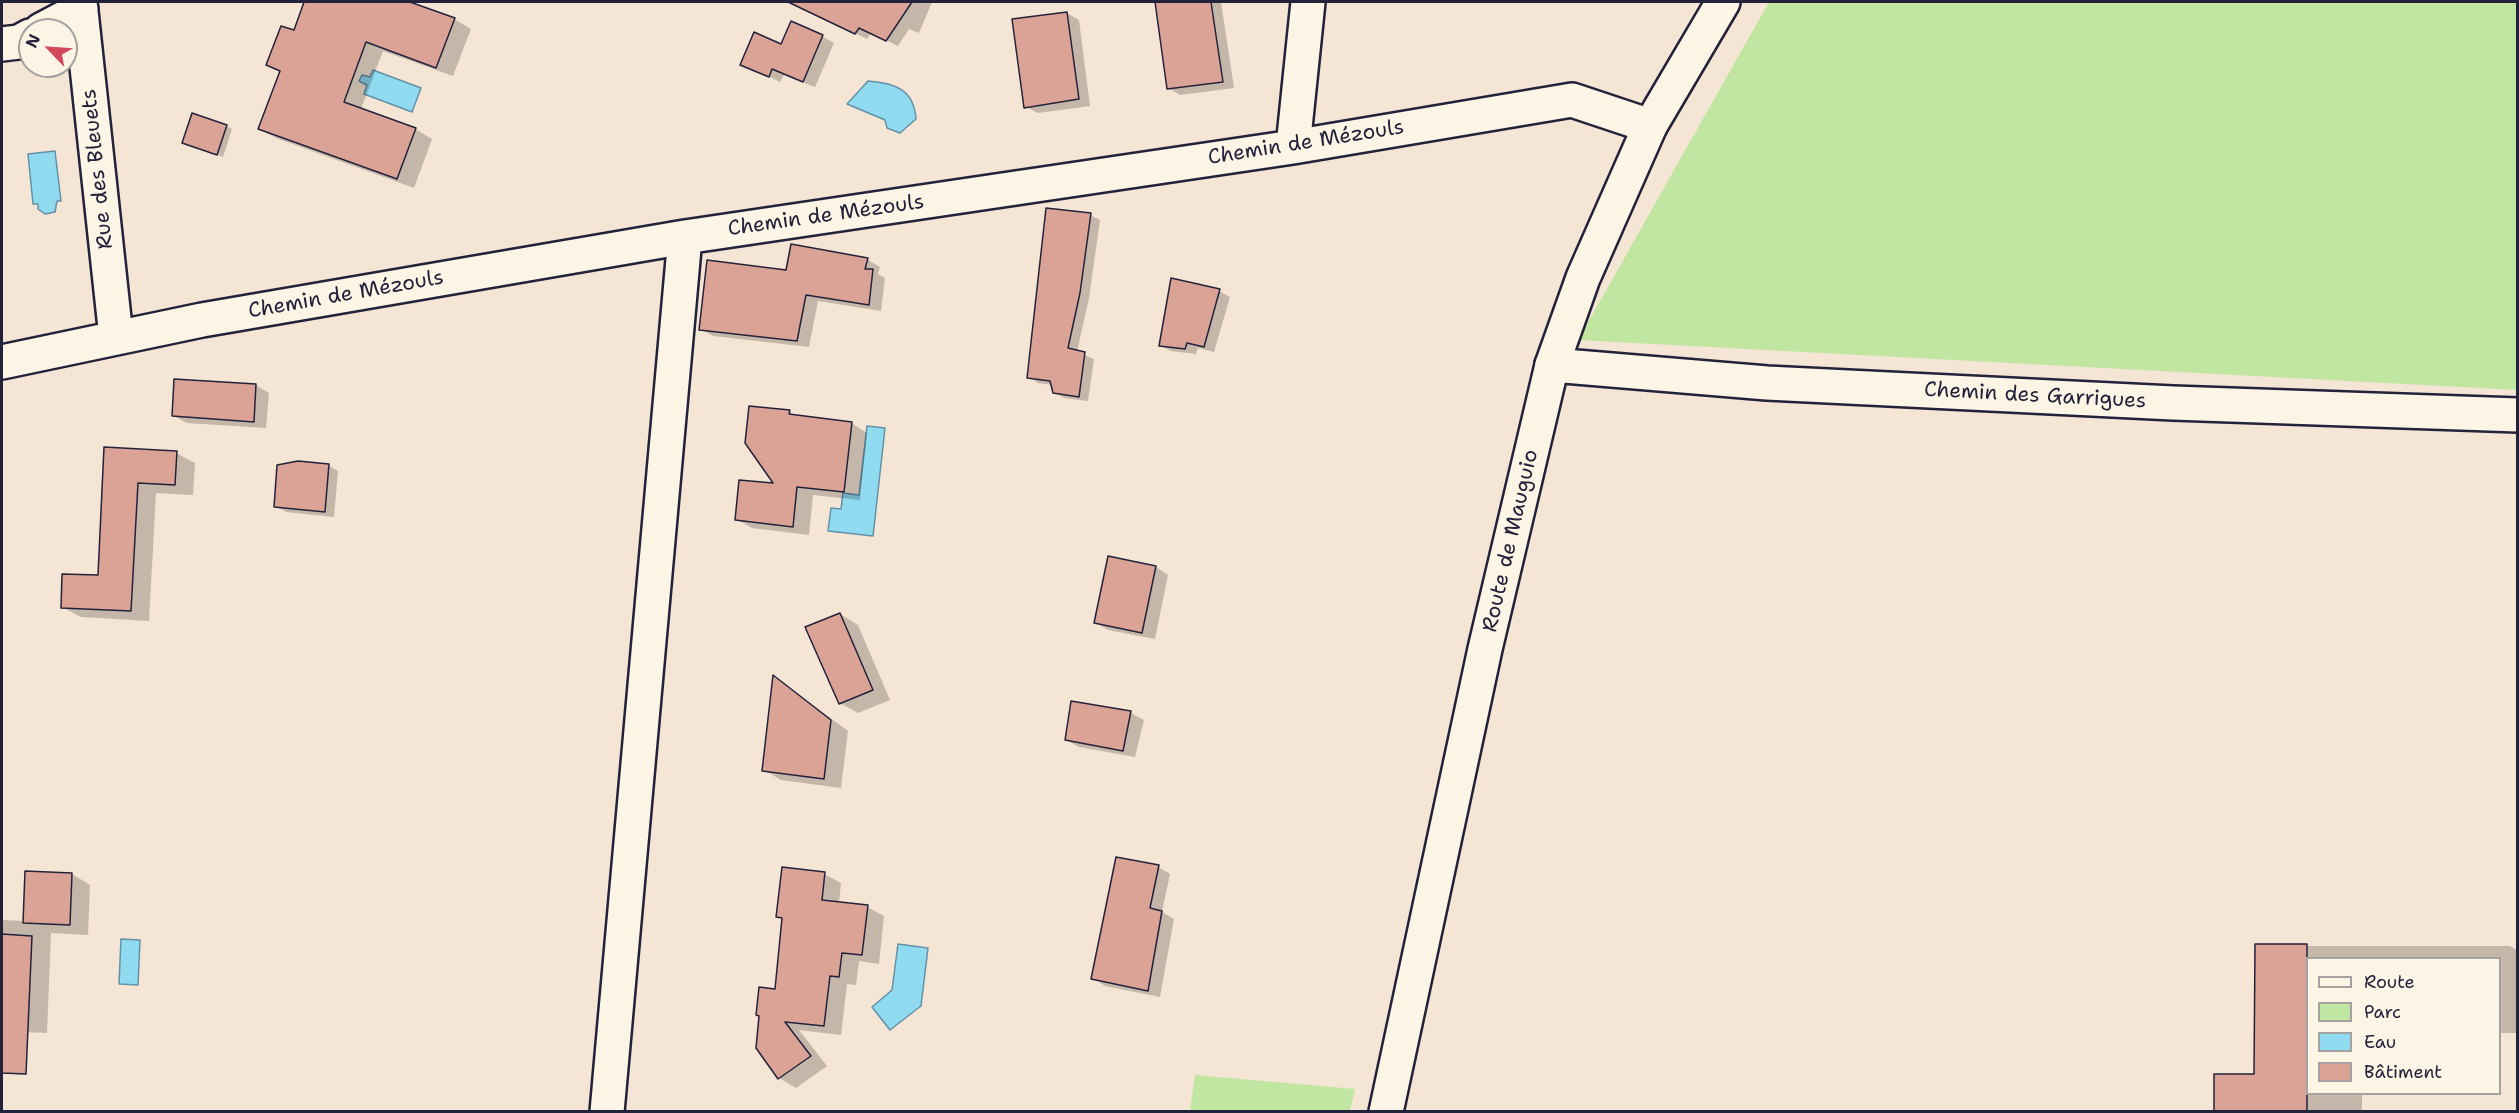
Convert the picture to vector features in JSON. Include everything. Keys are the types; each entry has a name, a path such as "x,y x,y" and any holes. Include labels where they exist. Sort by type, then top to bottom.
{"street":[{"path":"1293,147 1308,2"},
{"name":"Route de Mauguio","path":"1386,1112 1485,649 1552,365 1583,278 1650,126 1723,2"},
{"path":"60,18 81,5"},
{"name":"Rue des Bleuets","path":"81,5 116,337"},
{"path":"2,44 18,42"},
{"name":"Chemin de Mézouls","path":"2,362 202,320 686,237 1293,147 1572,100 1650,126"},
{"path":"608,1112 686,237"},
{"name":"Chemin des Garrigues","path":"1552,365 1767,383 2173,403 2517,415"}],"green space":[{"path":"1769,2 2517,2 2517,390 1578,340"},
{"path":"1195,1075 1355,1089 1350,1111 1190,1111"}],"water":[{"path":"373,70 421,88 412,112 364,94 367,85 359,81 362,75 370,77"},
{"path":"868,81 895,86 902,90 912,101 916,119 900,133 887,128 885,120 847,104"},
{"path":"55,151 61,201 57,201 55,212 45,214 38,209 38,204 33,204 28,154"},
{"path":"867,426 885,428 873,536 828,531 831,508 841,509 843,493 859,495"},
{"path":"121,939 140,940 138,985 119,984"},
{"path":"898,944 928,948 921,1006 890,1030 872,1007 892,990"}],"building":[{"path":"304,2 410,2 455,18 436,68 366,42 344,102 416,128 397,179 258,129 280,71 266,65 281,26 294,30"},
{"path":"788,2 912,2 886,41 859,28 855,34"},
{"path":"1155,2 1211,2 1223,82 1167,89"},
{"path":"1067,12 1079,99 1024,108 1012,19"},
{"path":"791,21 823,35 803,82 772,69 769,77 740,65 754,32 781,44"},
{"path":"192,113 227,125 217,155 182,143"},
{"path":"1046,208 1091,213 1080,293 1068,348 1085,352 1079,397 1053,393 1050,381 1027,378"},
{"path":"791,244 868,258 865,269 873,269 869,305 806,295 797,341 699,330 707,260 786,270"},
{"path":"1171,278 1220,289 1204,347 1187,343 1185,349 1159,346"},
{"path":"174,379 256,384 254,422 172,416"},
{"path":"749,406 790,410 789,414 852,422 844,492 797,487 793,527 735,520 739,480 773,483 745,443"},
{"path":"104,447 177,451 175,485 138,483 131,611 61,608 62,574 98,575"},
{"path":"298,461 329,464 325,512 274,507 277,465"},
{"path":"1108,556 1156,566 1142,633 1094,623"},
{"path":"840,613 873,690 839,704 805,627"},
{"path":"773,675 831,720 824,779 762,771"},
{"path":"1071,701 1131,711 1123,751 1065,740"},
{"path":"1116,857 1159,865 1150,908 1162,911 1148,991 1091,979"},
{"path":"782,867 825,872 822,900 868,905 862,955 842,953 839,977 830,976 824,1026 785,1022 811,1056 778,1079 756,1048 759,1016 756,1015 759,987 775,989 782,918 776,917"},
{"path":"25,871 72,873 70,925 23,923"},
{"path":"2,934 32,936 26,1074 2,1073"},
{"path":"2255,944 2307,944 2307,1112 2214,1112 2214,1074 2254,1074"}]}
